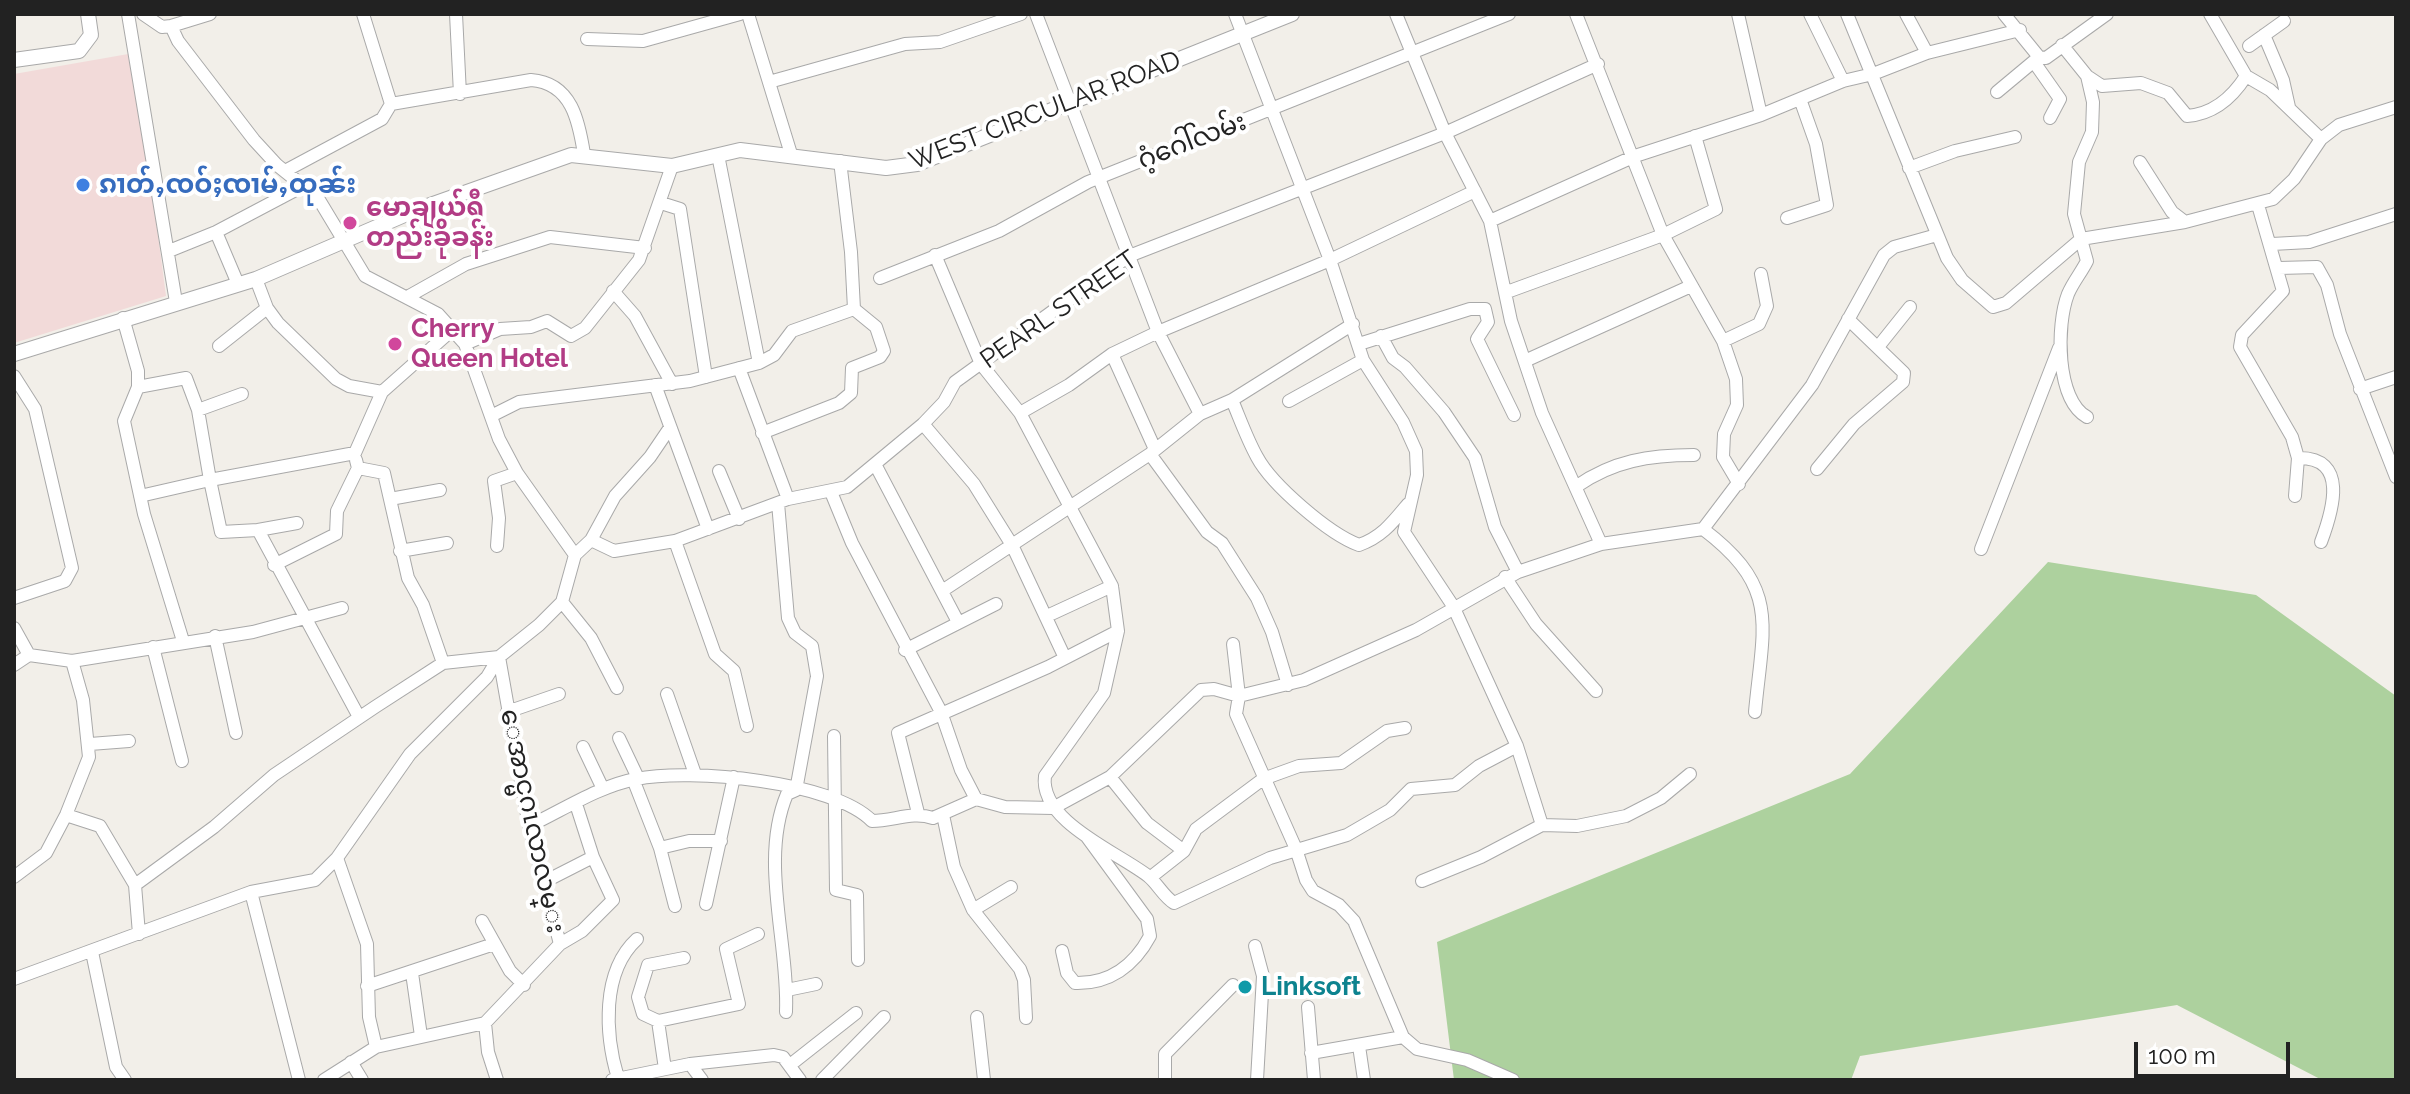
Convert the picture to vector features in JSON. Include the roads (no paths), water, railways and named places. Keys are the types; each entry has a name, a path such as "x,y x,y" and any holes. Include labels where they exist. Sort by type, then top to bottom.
{"street":[{"path":"14,60 79,51 91,35 88,14"},
{"path":"128,14 176,302"},
{"path":"143,14 162,27 210,14"},
{"path":"285,171 382,119 391,104 363,14"},
{"path":"456,14 460,94"},
{"path":"587,39 643,41 740,14"},
{"path":"748,14 791,154"},
{"path":"769,82 905,44 940,42 1021,14"},
{"path":"1036,14 1158,332 1200,414"},
{"path":"1235,14 1330,260 1363,360 1403,422 1416,451 1417,475 1404,532 1453,606 1517,746 1542,825"},
{"name":"WEST CIRCULAR ROAD","path":"14,354 256,279 493,181 571,155 584,154 672,166 740,150 886,168 917,164 1292,14"},
{"path":"1396,14 1445,133 1490,221 1511,321 1527,360 1542,413 1601,544"},
{"name":"ဂံ့ဂေါ်လမ်း","path":"880,278 999,231 1098,179 1414,55 1509,14"},
{"path":"1576,14 1635,156 1663,235 1723,341 1736,379 1737,405 1724,434 1723,457 1739,484"},
{"path":"1738,14 1761,115"},
{"path":"1810,14 1843,81"},
{"path":"1847,14 1937,235 1962,280 1993,307 2006,303 2081,239 2185,222 2273,199 2294,179 2321,139 2339,125 2361,115 2396,107"},
{"path":"1906,14 1927,53"},
{"path":"2004,14 2020,30 2060,99 2050,118"},
{"path":"1997,92 2037,59 2046,58 2089,18 2107,14"},
{"path":"2210,14 2246,76 2256,79 2321,139"},
{"path":"2249,46 2284,21"},
{"path":"171,26 178,41 254,140 318,198 365,276 409,296 438,314 465,344 491,416 517,473 575,555"},
{"path":"1490,221 1635,156 1761,115 1843,81 1873,74 1927,53 2020,30"},
{"path":"2264,35 2283,80 2289,107"},
{"path":"2062,45 2087,76 2102,86 2141,83 2168,93 2187,116 2201,115 2219,106 2246,76"},
{"name":"PEARL STREET","path":"591,540 614,551 675,541 783,501 847,487 923,424 944,402 955,382 1129,256 1303,191 1445,133 1598,64"},
{"path":"2087,76 2093,102 2092,132 2079,162 2074,199 2074,214 2087,261 2067,298 2062,341 2068,399 2075,411 2087,417"},
{"path":"391,104 460,94 494,84 543,81 558,91 577,114 584,154"},
{"path":"1787,218 1827,205 1816,144 1800,99"},
{"path":"1507,292 1663,235 1716,209 1695,136"},
{"path":"1909,168 1955,151 2015,137"},
{"path":"718,155 759,363"},
{"path":"762,433 839,403 851,393 852,368 880,357 884,351 881,334 854,309 840,161"},
{"path":"2140,162 2172,212 2185,222"},
{"path":"465,344 500,329 531,327 547,321 571,336 585,328 639,260 672,166"},
{"path":"169,251 216,232 305,185"},
{"path":"1020,413 1069,385 1112,354 1330,260 1475,191"},
{"path":"661,203 680,209 706,377"},
{"path":"2258,205 2279,268 2283,291 2265,306 2239,340 2241,355 2284,419 2298,458 2295,496"},
{"path":"2272,244 2309,242 2396,214"},
{"path":"216,232 238,284"},
{"path":"529,826 603,789 635,779 695,774 734,777 835,798 861,809 872,821 888,821 918,813 933,818 976,799 1005,807 1053,808 1110,777 1201,690 1214,689 1239,696 1288,685 1416,630 1453,606 1518,572 1601,544 1703,529 1812,385 1889,250 1937,235"},
{"path":"409,296 466,264 550,237 645,248"},
{"path":"935,255 981,364 1020,413 1112,586 1118,631 1104,693 1045,776 1043,787 1053,808 1085,834 1151,877 1174,903 1241,870 1296,849 1347,835 1390,810 1411,789 1455,785 1479,766 1517,746"},
{"path":"2279,268 2317,267 2327,285 2330,304 2360,389 2396,477"},
{"path":"1723,341 1759,324 1767,306 1761,274"},
{"path":"256,279 267,308 336,379 349,386 382,392"},
{"path":"1527,360 1691,286"},
{"path":"613,291 635,316 672,384"},
{"path":"1878,347 1910,307"},
{"path":"219,346 267,308"},
{"path":"491,416 519,402 672,384 759,363 774,355 792,331 854,309"},
{"path":"1359,344 1470,309 1485,309 1488,322 1477,339 1514,415"},
{"path":"123,318 138,371 138,387 124,421 140,496 183,641"},
{"path":"1817,469 1854,424 1903,382 1904,373 1848,319"},
{"path":"942,591 1072,507 1200,414 1232,400 1353,324"},
{"path":"274,565 336,534 338,508 358,468 355,453 382,392 452,330"},
{"path":"1381,336 1393,358 1405,367 1463,438 1475,458 1495,527 1518,572"},
{"path":"1981,549 2062,341"},
{"path":"1112,354 1152,451 1207,532 1222,543 1257,598 1272,632 1288,685"},
{"path":"1289,401 1363,360"},
{"path":"739,368 783,501 788,618 795,633 812,646 817,676 796,790"},
{"path":"14,376 35,409 72,568 65,581 14,598"},
{"path":"2360,389 2396,377"},
{"path":"138,387 186,378 198,410 221,532 297,523"},
{"path":"655,385 708,529"},
{"path":"198,410 242,394"},
{"path":"1232,400 1258,459 1304,508 1336,535 1359,545 1373,540 1385,532 1409,503"},
{"path":"923,424 974,484 1012,545 1065,658"},
{"path":"14,979 251,892 315,880 337,858 410,754 487,677 499,657 562,602 575,555 591,540 615,496 650,457 669,429"},
{"path":"140,496 355,453"},
{"path":"1577,486 1600,470 1626,461 1694,455"},
{"path":"2298,458 2316,458 2324,462 2331,476 2333,510 2321,542"},
{"path":"876,466 958,622"},
{"path":"358,468 384,473 400,551 443,663"},
{"path":"719,471 739,519"},
{"path":"497,546 499,518 494,481 500,476 517,473"},
{"path":"390,499 440,490"},
{"path":"831,492 852,543 905,650 941,712 961,770 976,799"},
{"path":"1703,529 1748,570 1762,604 1755,712"},
{"path":"258,530 274,565 359,717"},
{"path":"675,541 715,654 734,671 747,726"},
{"path":"400,551 447,543"},
{"path":"1505,577 1536,624 1596,691"},
{"path":"1047,616 1112,586"},
{"path":"562,602 591,638 617,688"},
{"path":"905,650 996,604"},
{"path":"14,665 29,655 72,661 253,632 342,608"},
{"path":"14,628 29,655"},
{"path":"918,813 898,733 1118,631"},
{"path":"215,636 236,733"},
{"path":"1233,644 1239,696 1236,714 1263,779 1313,891 1339,905 1354,921 1403,1037 1417,1049 1467,1060 1513,1080"},
{"path":"153,647 182,761"},
{"path":"135,885 214,827 274,775 443,663 499,657"},
{"name":"ေအာင္မဂၤလာလမ္း","path":"485,1023 560,944 529,826 499,657"},
{"path":"14,877 46,853 66,815 89,757 90,744 72,661"},
{"path":"507,712 559,694"},
{"path":"667,694 695,774"},
{"path":"1151,877 1184,851 1196,829 1263,779 1299,766 1341,763 1353,758 1387,731 1405,728"},
{"path":"834,736 836,890 857,895 858,960"},
{"path":"619,738 660,848 675,906"},
{"path":"90,744 129,741"},
{"path":"583,747 603,789"},
{"path":"1422,881 1481,857 1542,825 1577,826 1626,816 1661,798 1690,774"},
{"path":"706,904 734,777"},
{"path":"1110,777 1147,823 1184,851"},
{"path":"786,1012 787,990 775,853 781,806 787,794 796,790"},
{"path":"560,944 582,931 613,900 593,857 576,804"},
{"path":"66,815 100,826 135,885 139,934"},
{"path":"943,815 954,867 973,910 1020,969 1024,980 1026,1018"},
{"path":"1062,951 1067,973 1075,983 1087,983 1112,977 1131,963 1150,936 1147,919 1093,850 1085,834"},
{"path":"660,848 689,841 721,841"},
{"path":"544,882 593,857"},
{"path":"337,858 367,944 367,986 376,1047"},
{"path":"973,910 1011,887"},
{"path":"251,892 299,1080"},
{"path":"482,921 494,944 524,985"},
{"path":"684,958 658,962 645,970 638,1006 658,1021 739,1004 741,1000 726,949 758,934"},
{"path":"637,939 619,963 611,999 610,1053 615,1079 658,1074 690,1064 774,1055 783,1057 800,1080"},
{"path":"367,986 494,944"},
{"path":"1255,946 1263,976 1257,1080"},
{"path":"92,952 116,1067 125,1080"},
{"path":"412,973 421,1036"},
{"path":"787,990 816,984"},
{"path":"1165,1080 1165,1054 1233,985"},
{"path":"1308,1007 1314,1080"},
{"path":"790,1065 856,1013"},
{"path":"822,1080 884,1017"},
{"path":"977,1017 984,1080"},
{"path":"658,1021 658,1074"},
{"path":"324,1080 376,1047 485,1023 488,1052 497,1080"},
{"path":"1311,1053 1403,1037"},
{"path":"1359,1046 1364,1080"},
{"path":"351,1062 362,1080"},
{"path":"690,1064 702,1080"}],"place":[{"name":"ၵၢတ်ႇၸဝ်ႈၸၢမ်ႇထုၼ်း","path":"83,185"},
{"name":"မောချယ်ရီ တည်းခိုခန်း","path":"350,223"},
{"name":"Cherry Queen Hotel","path":"395,344"},
{"name":"Linksoft","path":"1245,987"}]}
